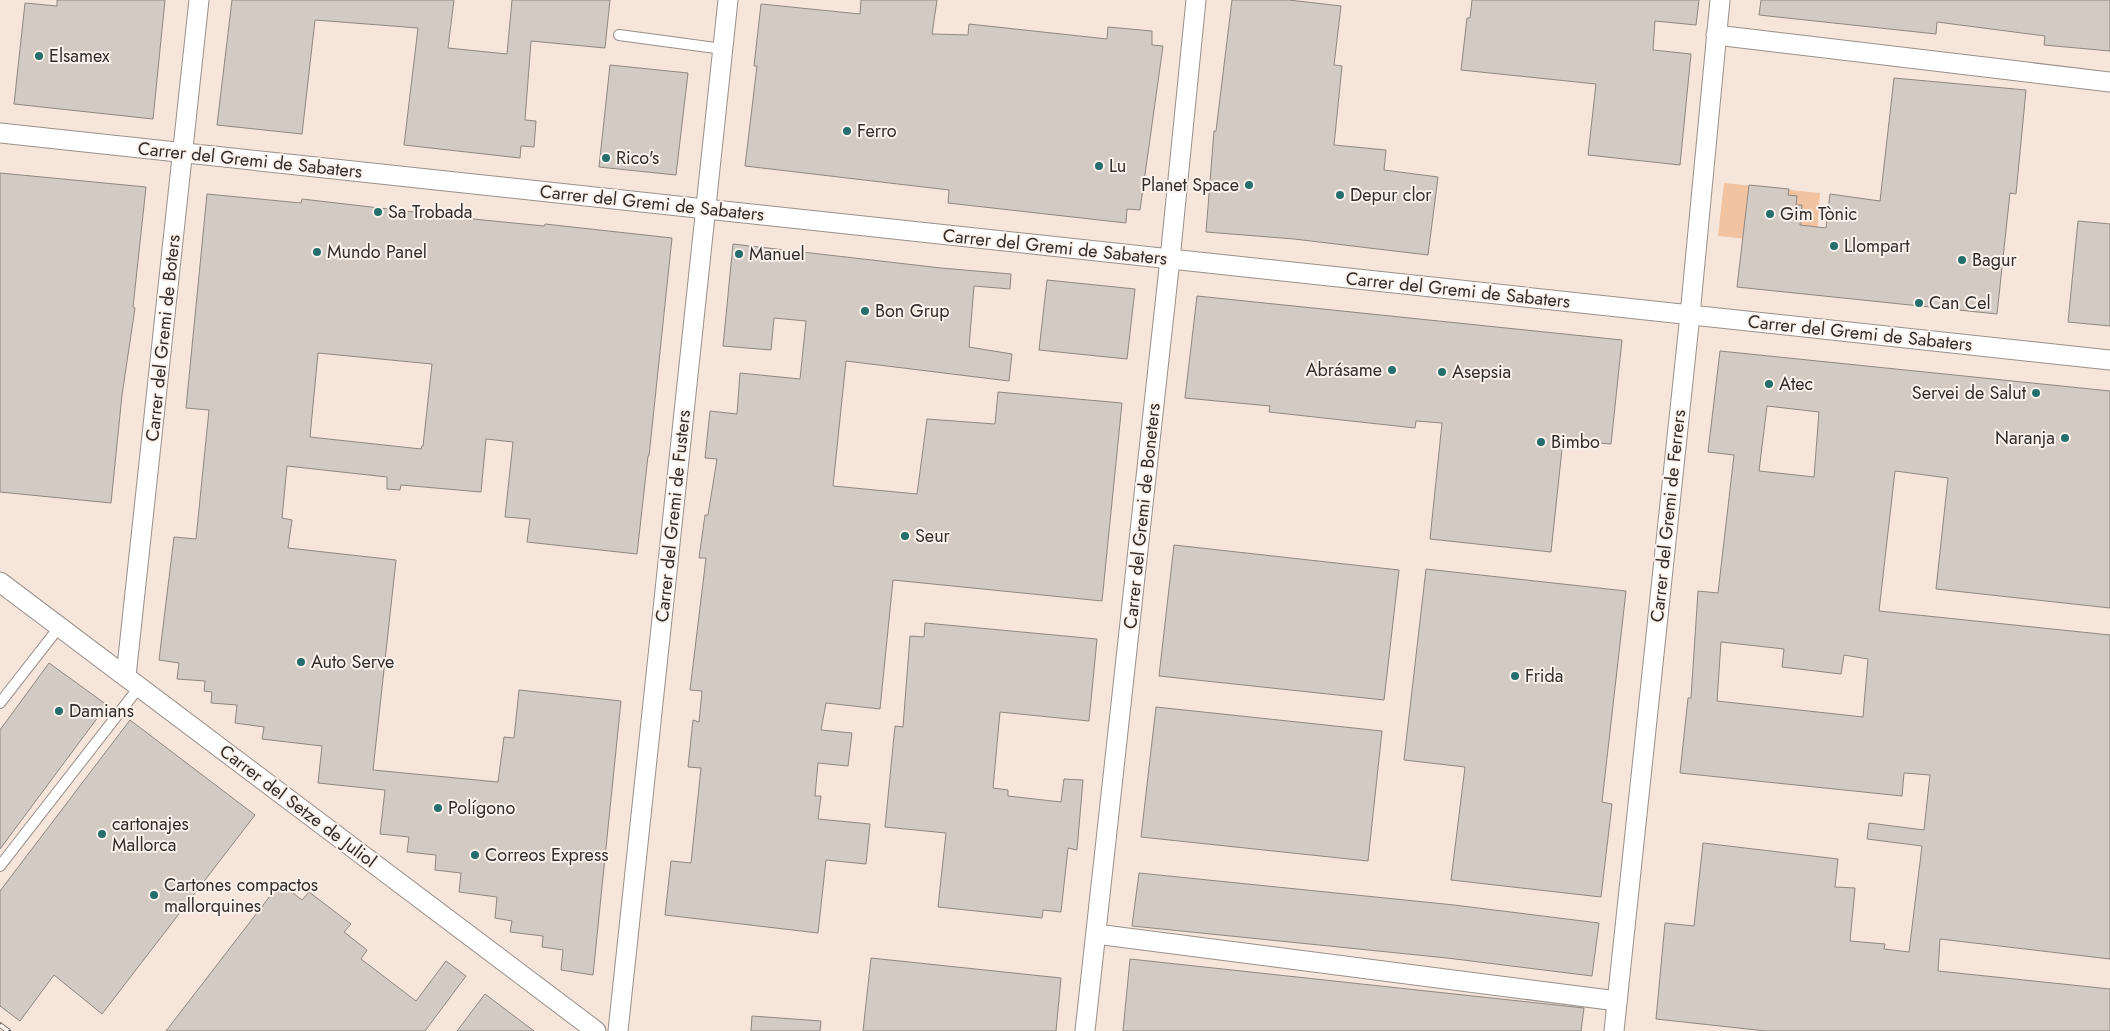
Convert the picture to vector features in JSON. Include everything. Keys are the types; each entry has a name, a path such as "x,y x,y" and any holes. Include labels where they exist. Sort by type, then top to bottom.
{"street":[{"name":"Carrer del Gremi de Boters","path":"133,681 199,0"},
{"name":"Carrer del Gremi de Fusters","path":"618,1031 728,0"},
{"name":"Carrer del Gremi de Boneters","path":"1085,1031 1170,259 1196,0"},
{"name":"Carrer del Gremi de Ferrers","path":"1614,1031 1690,315 1720,0"},
{"path":"1716,35 2110,82"},
{"name":"Carrer del Gremi de Sabaters","path":"0,133 2110,360"},
{"name":"Carrer del Setze de Juliol","path":"0,582 596,1031"},
{"path":"1096,934 1617,1002"}],"lane":[{"path":"618,35 723,49"},
{"path":"0,703 60,626"},
{"path":"0,866 133,681"}],"shaded area":[{"path":"0,0 2110,0 2110,1031 0,1031"},
{"name":"Gim Tònic","path":"1724,183 1820,193 1816,246 1718,236"}],"building":[{"path":"57,0 165,0 153,119 14,104 25,3 57,6"},
{"path":"232,0 454,0 448,48 507,54 512,0 610,0 605,48 531,41 525,120 536,121 534,147 521,146 520,158 404,145 418,28 315,20 302,134 217,125"},
{"path":"861,0 937,0 932,34 968,35 969,24 1107,39 1108,27 1152,31 1152,45 1163,46 1140,210 1127,209 1126,223 948,203 949,190 745,166 757,66 754,66 761,4 860,14"},
{"path":"1232,0 1289,0 1341,6 1334,65 1342,66 1334,145 1386,150 1384,170 1438,177 1428,255 1294,239 1206,232 1214,131 1216,131"},
{"path":"1472,0 1699,0 1696,25 1655,21 1653,50 1691,54 1680,165 1588,155 1596,84 1461,70 1467,18 1470,18"},
{"path":"1761,0 2110,0 2110,51 2044,45 2045,36 1937,22 1936,34 1759,15"},
{"path":"610,65 688,73 676,175 599,167"},
{"path":"1894,78 2026,90 2016,194 2010,193 1997,314 1737,287 1749,185 1789,189 1788,195 1797,196 1796,205 1802,205 1800,225 1826,228 1830,194 1880,201"},
{"path":"0,173 146,187 133,307 135,308 122,395 111,503 0,492"},
{"path":"207,194 301,203 302,199 483,220 544,226 545,224 672,238 637,554 527,542 530,519 505,517 513,442 486,439 481,492 401,485 400,490 387,489 387,477 287,466 282,518 292,520 288,548 396,560 373,770 498,782 504,737 514,738 519,690 621,701 593,975 561,970 563,950 542,947 543,936 510,932 512,921 495,918 497,897 459,892 461,873 435,870 436,855 407,852 409,837 380,834 385,790 318,783 322,746 262,739 264,727 235,723 237,705 211,703 212,692 204,691 205,681 177,679 179,663 159,660 174,537 196,539 209,410 186,408","holes":["318,353 432,364 423,446 421,449 310,437"]},
{"path":"2078,221 2110,224 2110,326 2068,322"},
{"path":"733,244 941,268 1011,274 1010,289 974,286 969,347 1012,354 1009,381 846,361 833,486 917,494 927,419 995,424 998,392 1122,403 1102,601 893,580 880,709 826,703 821,730 852,733 848,766 818,763 815,796 821,796 818,819 870,824 866,864 826,860 818,933 665,915 671,861 691,863 701,768 688,767 693,720 699,722 702,691 690,690 706,558 699,558 705,515 708,515 717,459 705,458 710,411 737,414 740,373 800,379 806,321 774,318 771,350 723,346"},
{"path":"1047,280 1135,289 1127,359 1039,350"},
{"path":"1197,296 1622,340 1611,444 1563,440 1551,552 1430,539 1442,423 1416,421 1415,428 1269,412 1270,406 1185,398"},
{"path":"1720,351 2110,391 2110,608 1936,589 1948,478 1895,471 1879,611 2110,635 2110,959 1940,939 1938,971 2110,989 2110,1031 1766,1031 1656,1019 1665,923 1694,926 1703,843 1838,859 1835,887 1855,888 1850,941 1885,944 1884,949 1909,952 1922,846 1867,839 1869,823 1924,830 1930,775 1904,773 1902,796 1680,773 1688,698 1691,698 1698,591 1718,593 1734,455 1708,452","holes":["1767,406 1819,412 1814,477 1759,471","1721,642 1784,649 1782,667 1841,674 1844,655 1868,659 1863,717 1717,701"]},
{"path":"1174,545 1399,570 1384,700 1159,676"},
{"name":"Frida","path":"1426,569 1626,591 1602,802 1612,804 1601,897 1451,880 1465,767 1404,760"},
{"path":"925,623 1097,639 1089,721 1000,712 993,788 1008,790 1008,796 1061,802 1064,779 1083,780 1077,850 1068,848 1061,912 1043,910 1042,918 938,907 946,833 885,827 895,726 903,727 910,636 924,637"},
{"path":"49,663 107,705 0,849 0,730"},
{"path":"1156,707 1382,731 1368,861 1141,837"},
{"name":"cartonajes Mallorca","path":"130,720 255,815 102,1014 54,975 20,1021 0,1006 0,891"},
{"path":"1139,873 1454,905 1599,923 1592,976 1447,958 1132,926"},
{"path":"280,883 302,900 309,892 351,924 344,932 367,950 361,959 416,1001 446,961 466,976 425,1031 166,1031"},
{"path":"871,958 1061,978 1056,1031 863,1031"},
{"path":"1130,959 1584,1008 1581,1031 1123,1031"},
{"path":"485,994 534,1031 457,1031"},
{"path":"752,1016 821,1021 820,1031 751,1031"}],"railway":[{"path":"0,1025 8,1031"}],"place":[{"name":"Elsamex","path":"39,56"},
{"name":"Ferro","path":"847,131"},
{"name":"Rico's","path":"606,158"},
{"name":"Lu","path":"1099,166"},
{"name":"Planet Space","path":"1249,185"},
{"name":"Depur clor","path":"1340,195"},
{"name":"Sa Trobada","path":"378,212"},
{"name":"Gim Tònic","path":"1770,214"},
{"name":"Llompart","path":"1834,246"},
{"name":"Mundo Panel","path":"317,252"},
{"name":"Manuel","path":"739,254"},
{"name":"Bagur","path":"1962,260"},
{"name":"Can Cel","path":"1919,303"},
{"name":"Bon Grup","path":"865,311"},
{"name":"Abrásame","path":"1392,370"},
{"name":"Asepsia","path":"1442,372"},
{"name":"Atec","path":"1769,384"},
{"name":"Servei de Salut","path":"2036,393"},
{"name":"Naranja","path":"2065,438"},
{"name":"Bimbo","path":"1541,442"},
{"name":"Seur","path":"905,536"},
{"name":"Auto Serve","path":"301,662"},
{"name":"Frida","path":"1515,676"},
{"name":"Damians","path":"59,711"},
{"name":"Polígono","path":"438,808"},
{"name":"cartonajes Mallorca","path":"102,834"},
{"name":"Correos Express","path":"475,855"},
{"name":"Cartones compactos mallorquines","path":"154,895"}]}
